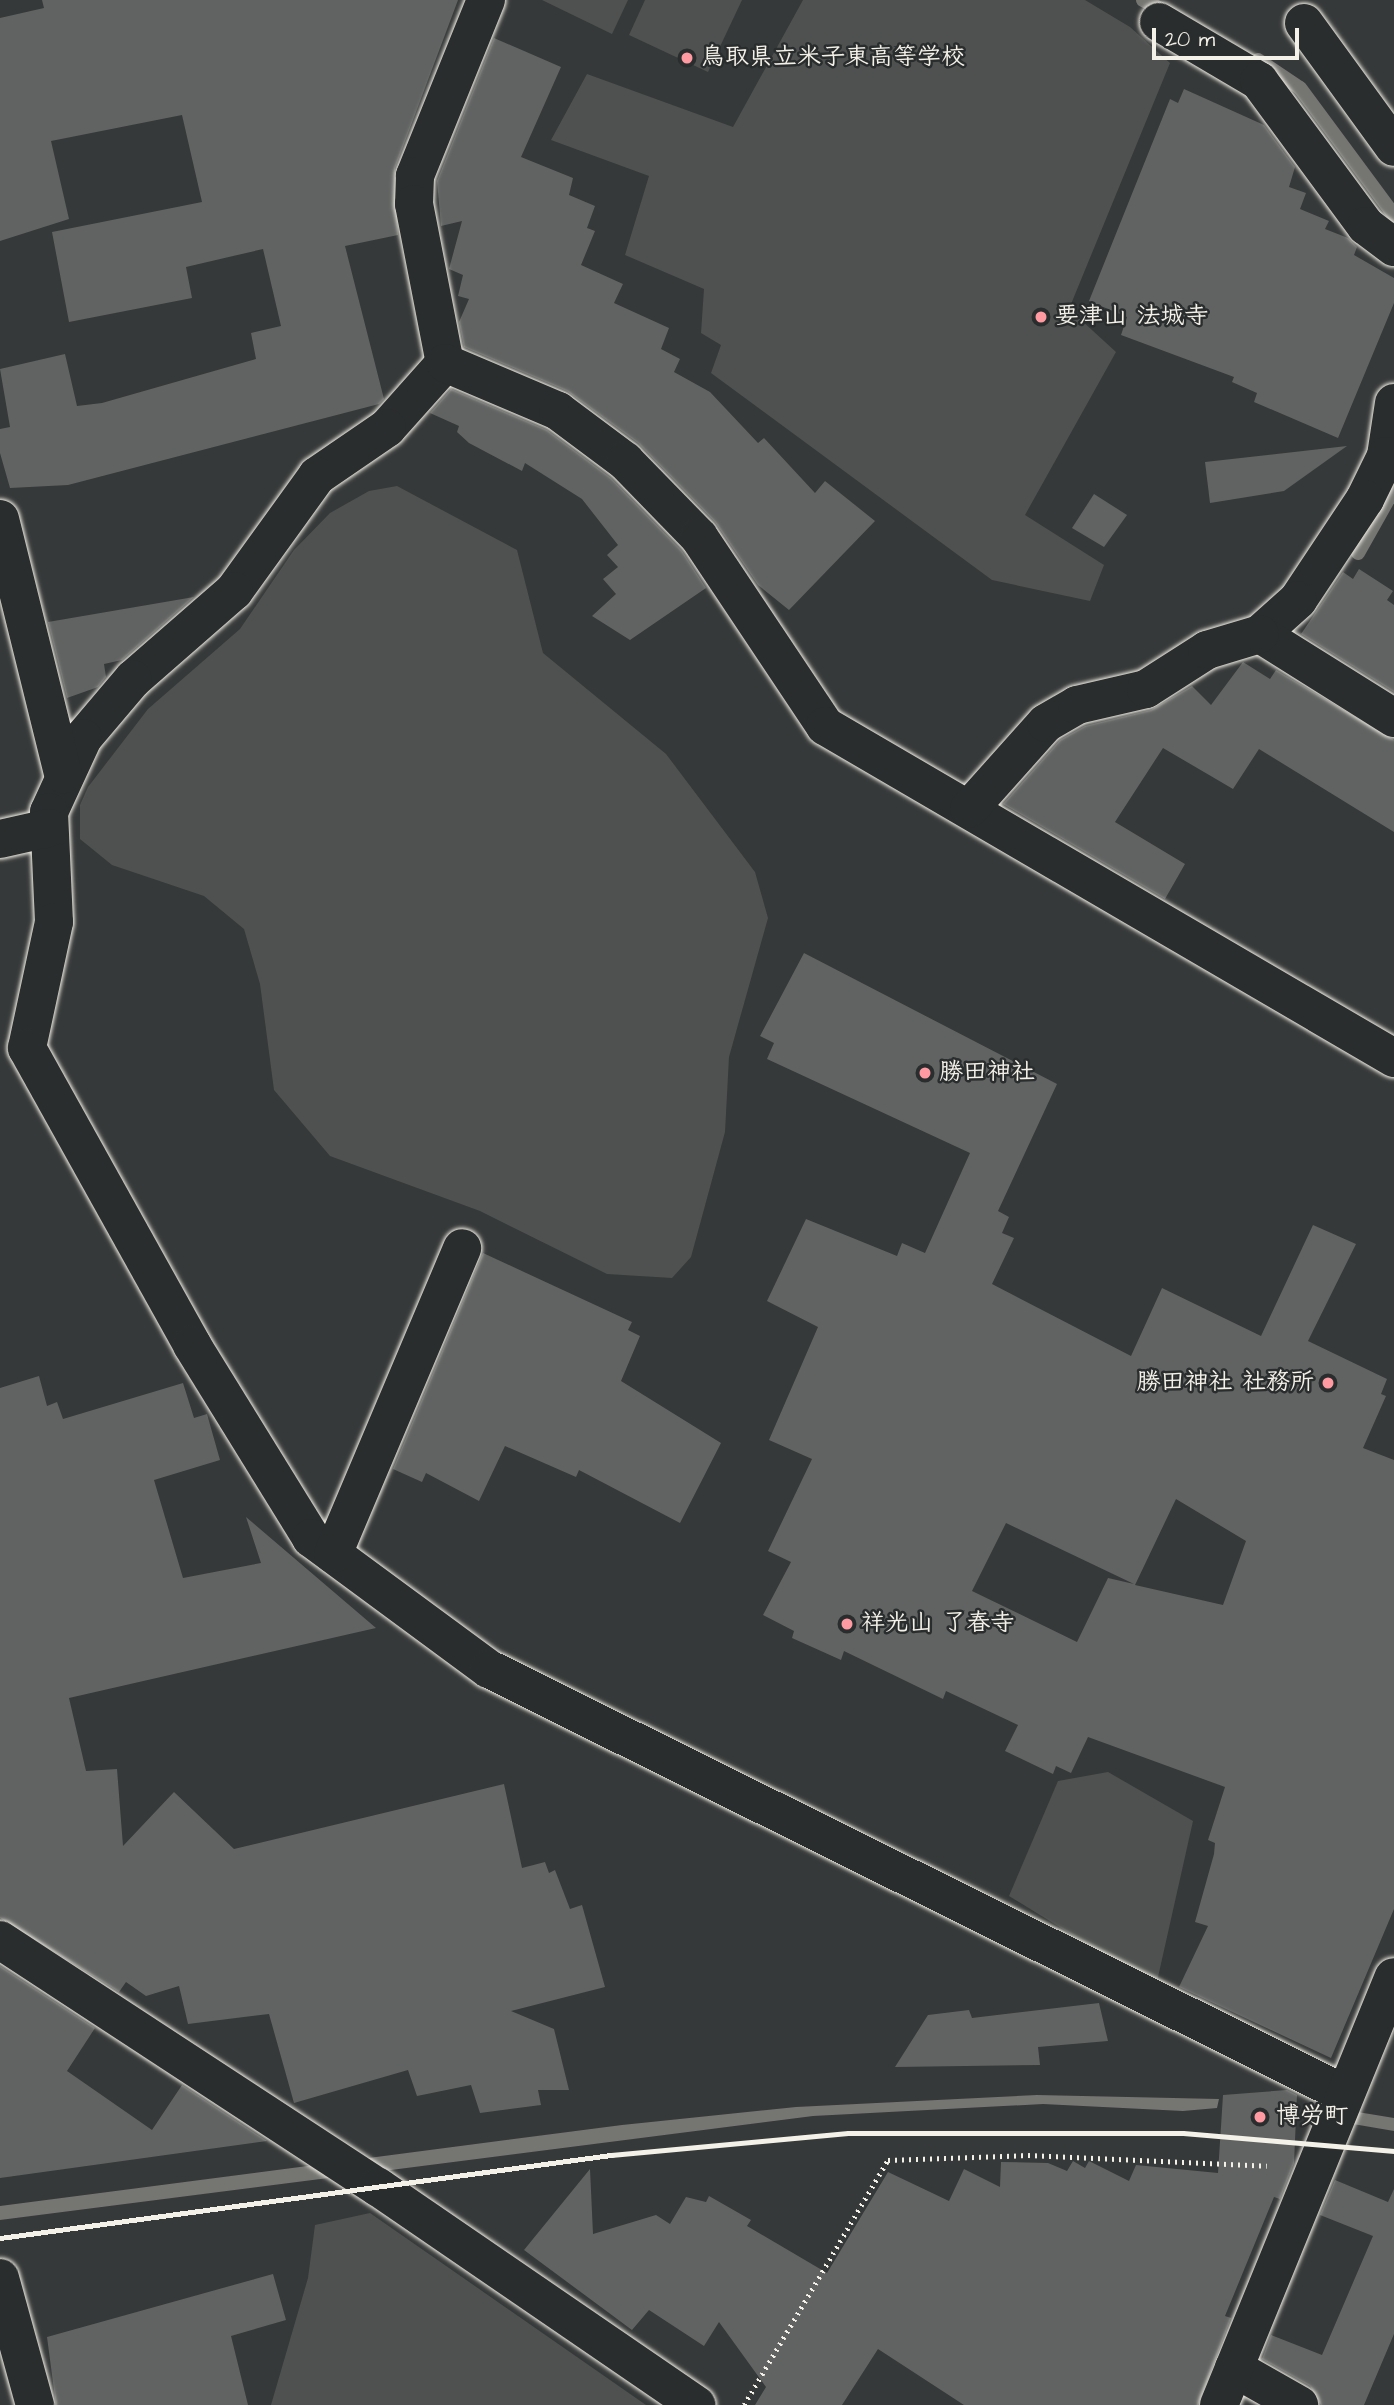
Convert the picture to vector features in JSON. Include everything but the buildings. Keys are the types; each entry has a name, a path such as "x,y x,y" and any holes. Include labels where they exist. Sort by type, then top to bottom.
{"street":[{"path":"445,362 414,204 415,176 486,0"},
{"path":"1159,22 1259,80 1366,226 1394,247"},
{"path":"1304,23 1394,147"},
{"path":"445,362 387,428 302,491 234,591 103,710 63,774 49,828 54,922 27,1048 242,1430 312,1538 489,1668 1339,2109"},
{"path":"445,362 558,411 625,461 699,537 825,726 1394,1058"},
{"path":"969,809 1046,723 1077,705 1146,689 1207,650 1260,634 1298,600 1365,499 1385,456 1394,403"},
{"path":"0,519 63,774"},
{"path":"1260,634 1394,718"},
{"path":"0,839 49,828"},
{"path":"333,1554 462,1248"},
{"path":"0,1940 346,2165 696,2405"},
{"path":"1219,2405 1394,1977"},
{"path":"0,2278 35,2405"},
{"path":"1234,2368 1299,2405"}],"path":[{"path":"744,2405 888,2160 911,2155 1132,2157 1281,2170"}],"shaded area":[{"path":"542,0 628,0 612,34"},
{"path":"645,0 742,0 708,72 629,35"},
{"path":"803,0 1085,0 1130,27 1170,63 1069,309 1116,352 1025,515 1104,565 1090,601 992,580 711,373 721,345 701,333 704,289 625,255 649,176 551,140 587,74 733,127"},
{"path":"397,486 517,550 543,653 666,754 755,872 768,918 729,1057 725,1132 691,1257 672,1278 607,1274 480,1211 330,1156 274,1090 260,984 244,929 204,896 112,865 80,839 80,805 88,787 148,709 240,629 294,550 330,513 369,491"},
{"path":"1108,1772 1193,1821 1156,1986 1009,1896 1058,1781"},
{"path":"1037,2095 1219,2099 1217,2108 1183,2111 1043,2104 813,2116 0,2220 0,2206 622,2125 796,2107"},
{"path":"1309,2104 1394,2118 1394,2131 1306,2116"},
{"path":"370,2213 646,2405 271,2405 308,2278 315,2225"}],"waterway":[{"path":"1143,0 1169,13"},
{"path":"1258,60 1300,88 1394,215"},
{"path":"1358,553 1394,489"}],"railway":[{"path":"0,2238 611,2155 848,2133 1183,2133 1394,2151"}],"place":[{"name":"鳥取県立米子東高等学校","path":"687,58"},
{"name":"要津山 法城寺","path":"1041,317"},
{"name":"勝田神社","path":"925,1073"},
{"name":"勝田神社 社務所","path":"1328,1383"},
{"name":"祥光山 了春寺","path":"847,1624"},
{"name":"博労町","path":"1260,2117"}]}
